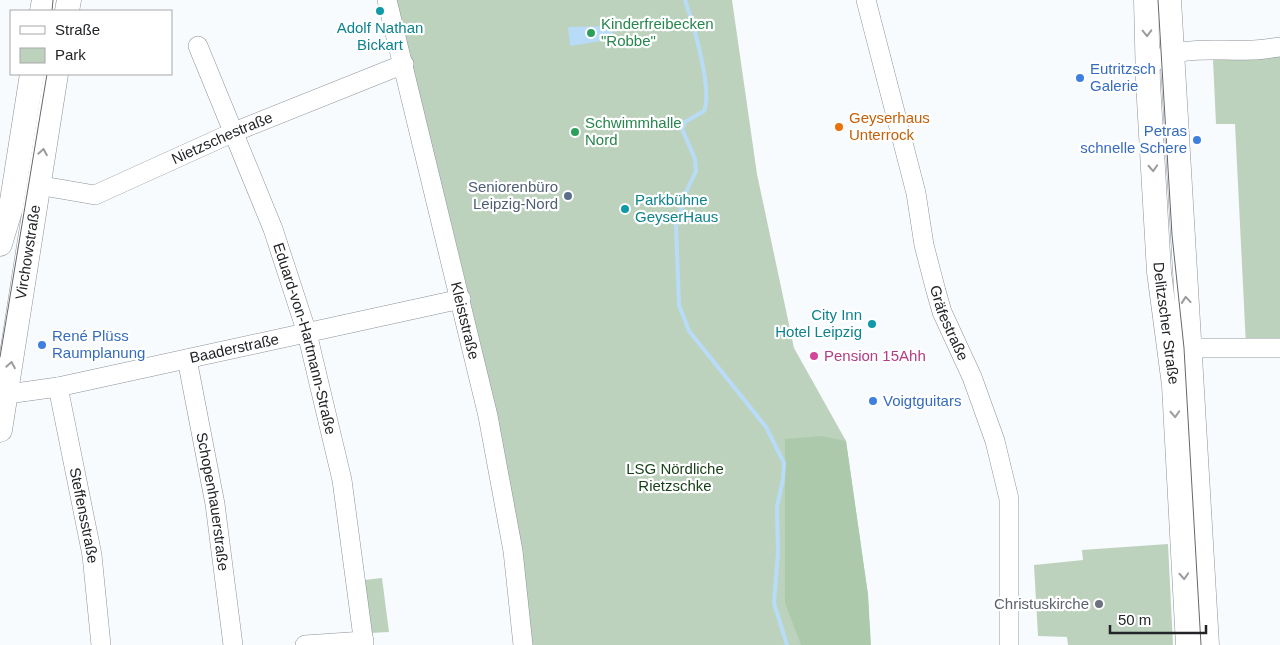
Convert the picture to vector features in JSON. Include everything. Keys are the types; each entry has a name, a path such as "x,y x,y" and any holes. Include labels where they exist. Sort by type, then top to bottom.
{"main road":[{"name":"Delitzscher Straße","path":"1146,0 1147,66 1158,272 1179,348 1207,645"},
{"name":"Delitzscher Straße","path":"1169,0 1184,278 1174,386 1188,645"},
{"name":"Virchowstraße","path":"0,244 11,207 32,75"},
{"name":"Virchowstraße","path":"0,430 3,395 30,251 37,185 56,75"}],"street":[{"name":"Kleiststraße","path":"387,0 488,416 513,552 523,645"},
{"name":"Gräfestraße","path":"866,0 916,193 924,245 940,305 972,377 995,441 1009,499 1009,645"},
{"name":"Eduard-von-Hartmann-Straße","path":"198,46 273,228 307,333 342,480 364,643"},
{"path":"1147,66 1161,57 1172,54 1280,47"},
{"name":"Nietzschestraße","path":"37,185 95,195 234,132 404,64"},
{"name":"Baaderstraße","path":"3,395 58,387 461,300"},
{"path":"1179,348 1280,348"},
{"name":"Schopenhauerstraße","path":"187,359 215,504 233,645"},
{"name":"Steffensstraße","path":"58,387 92,555 101,645"},
{"path":"305,645 364,643"}],"green space":[{"name":"LSG Nördliche Rietzschke","path":"396,0 732,0 757,174 794,348 846,441 868,595 870,645 530,645 498,429 470,300"},
{"path":"1280,56 1280,345 1246,346 1235,124 1216,124 1213,60"},
{"path":"822,436 846,441 868,595 871,645 801,645 785,603 785,439"},
{"path":"1168,544 1173,645 1068,645 1067,637 1038,636 1034,565 1083,560 1082,550"},
{"path":"382,578 389,632 370,633 364,580"}],"water":[{"name":"Kinderfreibecken \"Robbe\"","path":"611,26 614,39 570,46 568,27"}],"waterway":[{"path":"685,0 701,56 706,101 704,111 685,122 682,129 695,159 696,171 687,190 676,226 679,305 689,331 766,427 784,463 783,479 777,507 778,552 774,603 787,645"}],"tram line":[{"path":"52,10 53,0"},
{"path":"1158,0 1172,235 1184,348 1201,645"},
{"path":"0,357 47,75"}],"place":[{"name":"Adolf Nathan Bickart","path":"380,11"},
{"name":"Kinderfreibecken \"Robbe\"","path":"591,33"},
{"name":"Eutritzsch Galerie","path":"1080,78"},
{"name":"Geyserhaus Unterrock","path":"839,127"},
{"name":"Schwimmhalle Nord","path":"575,132"},
{"name":"Petras schnelle Schere","path":"1197,140"},
{"name":"Seniorenbüro Leipzig-Nord","path":"568,196"},
{"name":"Parkbühne GeyserHaus","path":"625,209"},
{"name":"City Inn Hotel Leipzig","path":"872,324"},
{"name":"René Plüss Raumplanung","path":"42,345"},
{"name":"Pension 15Ahh","path":"814,356"},
{"name":"Voigtguitars","path":"873,401"},
{"name":"Christuskirche","path":"1099,604"}]}
